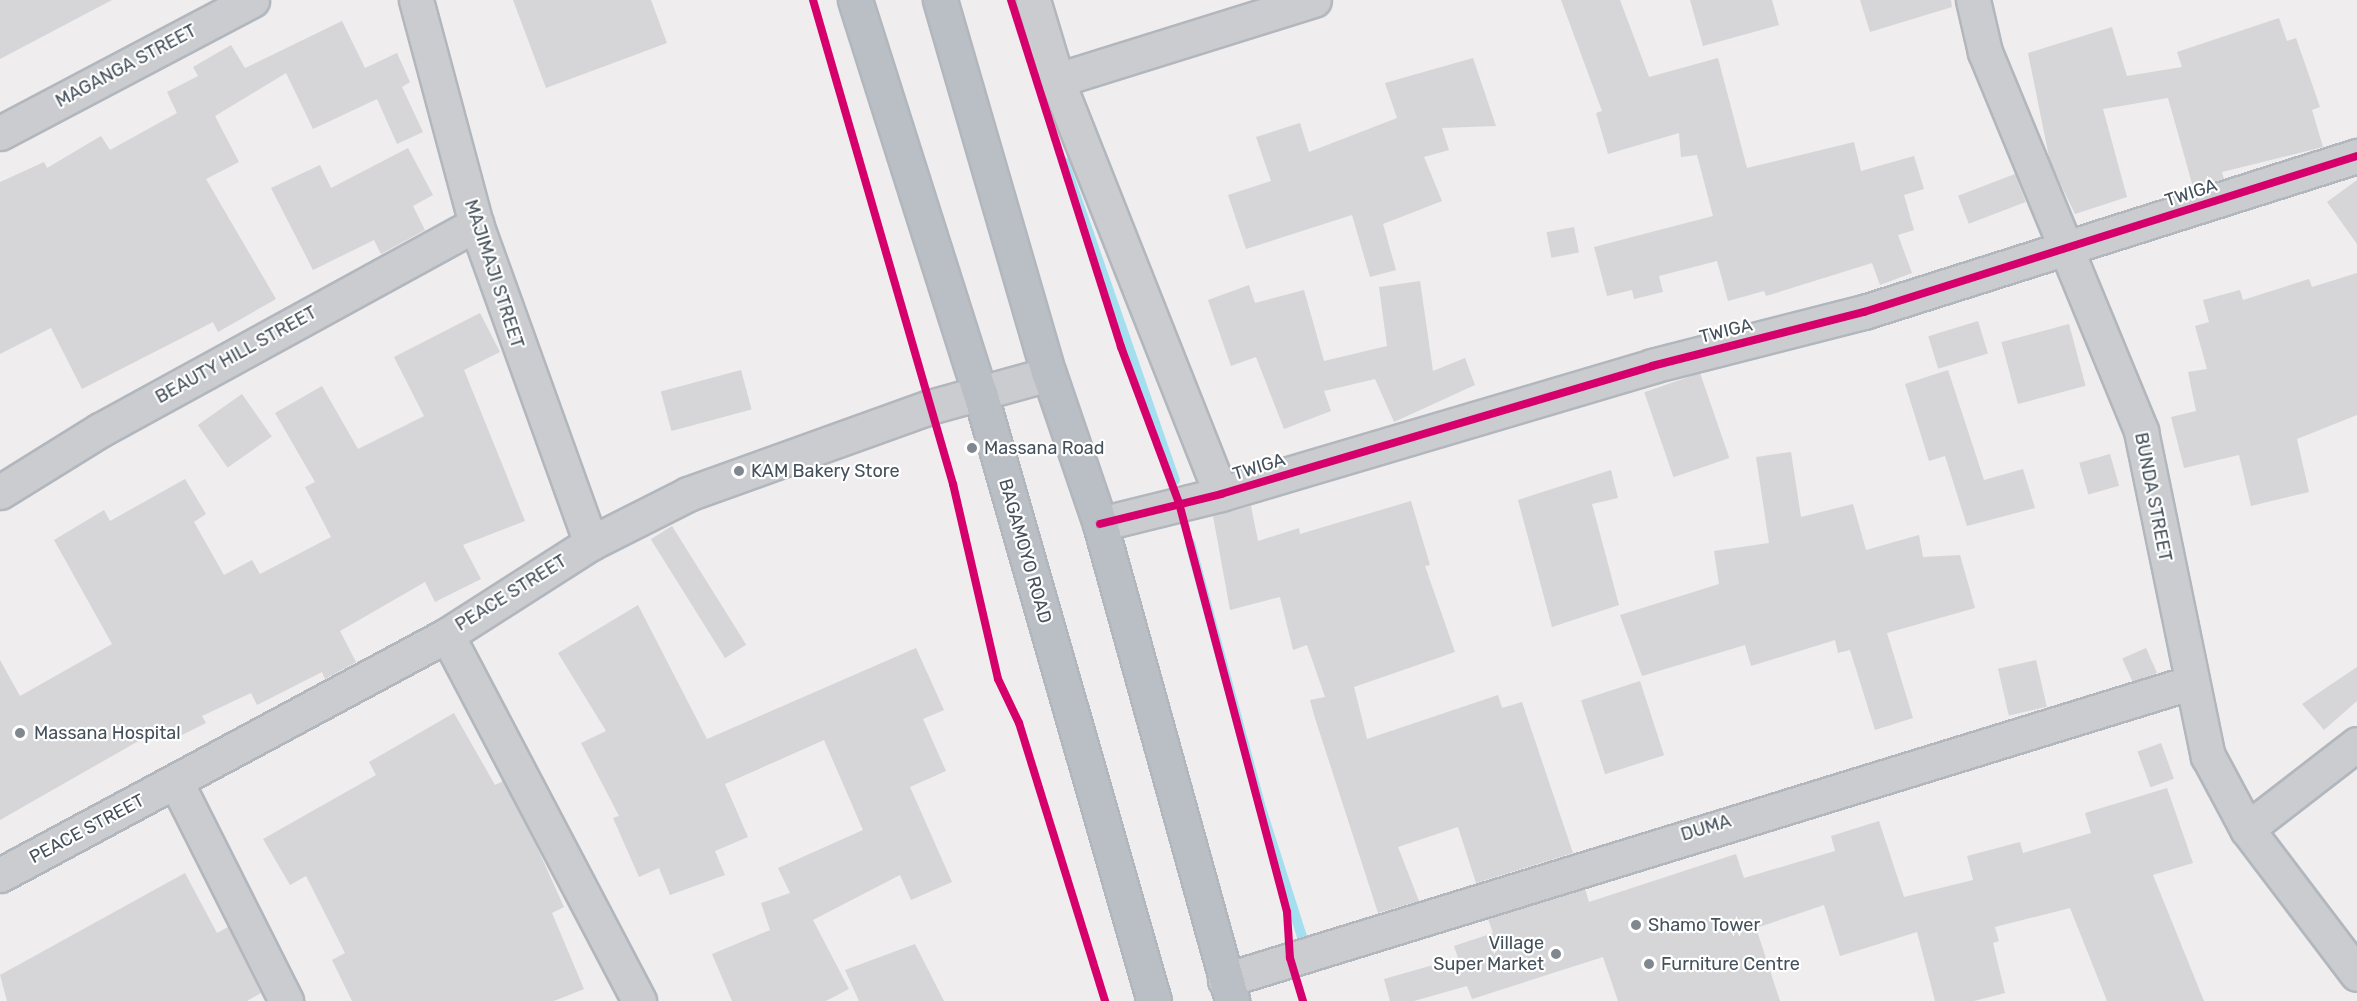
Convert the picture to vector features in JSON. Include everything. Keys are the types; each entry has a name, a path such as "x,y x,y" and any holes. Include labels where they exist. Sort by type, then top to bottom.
{"highway":[{"name":"BAGAMOYO ROAD","path":"855,0 980,393 1154,1001"},
{"path":"940,0 1049,374 1100,524 1229,990"}],"street":[{"name":"MAGANGA STREET","path":"0,133 252,0"},
{"name":"MAJIMAJI STREET","path":"416,0 476,224 591,543"},
{"path":"1033,0 1057,80 1221,494"},
{"path":"1057,80 1314,0"},
{"name":"BUNDA STREET","path":"1973,0 1985,52 2141,430 2189,683 2208,756 2247,829 2357,974"},
{"name":"TWIGA","path":"1100,524 1221,494 1652,366 1863,312 2067,248 2354,163"},
{"name":"BEAUTY HILL STREET","path":"0,492 100,430 476,224"},
{"name":"PEACE STREET","path":"0,875 447,634 591,543 688,494 980,393 1049,374"},
{"path":"447,634 639,1001"},
{"name":"DUMA","path":"1229,990 2189,683"},
{"path":"2247,829 2357,744"},
{"path":"176,782 286,1001"}],"building":[{"path":"0,0 112,0 0,59"},
{"path":"513,0 651,0 667,43 546,88"},
{"path":"1561,0 1620,0 1649,77 1718,58 1747,168 1854,142 1861,171 1914,156 1924,189 1904,195 1914,230 1898,235 1912,273 1880,285 1872,263 1766,296 1764,291 1728,301 1717,261 1659,276 1663,292 1634,299 1632,290 1607,296 1594,247 1713,216 1697,155 1681,157 1679,133 1608,154 1596,113 1602,111"},
{"path":"1690,0 1772,0 1779,25 1703,46"},
{"path":"1860,0 1951,0 1952,7 1870,32"},
{"path":"2279,18 2287,41 2296,38 2320,107 2312,110 2323,147 2222,172 2224,179 2193,187 2168,98 2103,109 2127,197 2075,214 2050,162 2028,53 2112,27 2127,76 2182,67 2177,52"},
{"path":"342,21 365,68 397,53 410,82 402,87 423,132 397,144 377,99 313,129 286,73 215,116 239,162 206,179 276,299 218,332 213,322 82,389 51,328 0,354 0,182 44,162 47,168 101,136 110,150 177,113 167,92 198,76 193,67 231,45 245,68"},
{"path":"1473,58 1496,126 1442,128 1449,150 1424,157 1442,201 1383,224 1396,270 1370,277 1352,215 1246,249 1228,195 1271,181 1256,137 1300,123 1309,152 1397,118 1385,83"},
{"path":"408,148 433,195 413,206 425,230 381,254 374,240 313,270 271,188 320,165 331,188"},
{"path":"2015,174 2026,202 1969,224 1958,196"},
{"path":"2357,180 2357,244 2327,202"},
{"path":"1574,227 1579,253 1551,258 1547,232"},
{"path":"2357,273 2357,415 2297,439 2309,492 2251,506 2239,455 2184,468 2171,417 2196,411 2188,372 2207,369 2195,326 2209,322 2203,300 2240,290 2243,300 2309,279 2312,287"},
{"path":"1420,281 1433,371 1465,358 1475,385 1394,422 1375,379 1324,391 1331,411 1284,429 1256,357 1231,366 1208,300 1249,285 1255,303 1304,290 1324,361 1387,346 1379,287"},
{"path":"480,313 500,352 464,370 525,521 463,545 481,579 435,602 425,582 340,631 356,662 325,679 322,672 257,705 251,693 202,716 206,723 170,741 163,727 0,820 0,660 20,696 112,644 54,540 104,510 110,521 185,479 206,514 194,522 224,575 252,560 260,574 331,537 305,487 315,482 275,413 322,386 358,449 424,416 394,357"},
{"path":"1978,321 1988,354 1938,369 1928,336"},
{"path":"2069,324 2086,386 2018,404 2001,342"},
{"path":"741,370 752,410 671,431 661,391"},
{"path":"1948,370 1984,480 2023,469 2035,508 1967,526 1945,456 1929,461 1905,384"},
{"path":"1700,373 1729,458 1674,477 1644,392"},
{"path":"242,394 272,437 228,468 198,425"},
{"path":"1791,452 1801,517 1853,504 1866,550 1919,535 1923,557 1960,555 1975,608 1887,633 1913,718 1875,730 1850,650 1838,653 1835,640 1751,666 1745,645 1642,676 1620,615 1719,584 1714,551 1769,543 1756,457"},
{"path":"2110,454 2119,486 2088,495 2079,463"},
{"path":"1611,470 1618,498 1592,504 1619,605 1552,627 1518,500"},
{"path":"1411,501 1430,565 1425,566 1455,652 1354,687 1367,739 1498,695 1502,708 1522,702 1573,853 1476,883 1458,827 1398,847 1419,901 1378,913 1310,700 1325,697 1307,645 1293,650 1280,597 1230,610 1213,516 1251,506 1258,541 1299,528 1300,534"},
{"path":"672,526 746,645 725,658 651,539"},
{"path":"638,605 707,739 916,648 944,710 923,719 946,771 910,787 952,882 911,900 900,875 813,920 849,989 826,1001 732,1001 712,954 770,930 761,903 790,893 778,868 863,830 824,740 725,784 748,837 715,851 725,875 670,895 659,868 639,877 613,818 619,816 581,743 606,731 558,653"},
{"path":"2146,648 2157,673 2133,683 2122,659"},
{"path":"2036,660 2047,707 2009,716 1998,669"},
{"path":"2357,667 2357,701 2324,730 2302,704"},
{"path":"1640,681 1664,755 1605,774 1581,700"},
{"path":"454,713 495,785 503,781 536,845 564,907 552,913 584,989 554,1001 352,1001 332,960 345,953 306,876 290,885 263,839 376,775 369,762"},
{"path":"2161,743 2174,779 2151,787 2138,752"},
{"path":"2167,788 2193,863 2153,875 2204,1001 2107,1001 2070,908 1995,927 1999,941 1993,943 2005,993 1974,1001 1935,1001 1917,932 1840,956 1824,905 1756,928 1780,1001 1618,1001 1603,957 1472,999 1467,986 1414,1001 1390,1001 1384,979 1458,958 1454,946 1493,933 1488,919 1585,889 1589,902 1736,854 1744,878 1835,851 1831,836 1879,821 1904,897 1973,880 1967,856 2020,842 2023,853 2091,833 2085,813"},
{"path":"185,873 217,933 228,927 261,993 247,1001 7,1001 0,975"},
{"path":"915,944 944,1001 859,1001 845,970"}],"waterway":[{"path":"1064,162 1175,480"},
{"path":"1190,543 1260,805 1307,952"}],"cycle path":[{"path":"813,0 953,484 998,679 1019,723 1105,1001"},
{"path":"1011,0 1121,347 1179,503 1287,912 1290,958 1303,1001"},
{"path":"1100,524 1221,494 1652,366 1864,312 2357,156"}],"place":[{"name":"Massana Road","path":"972,448"},
{"name":"KAM Bakery Store","path":"739,471"},
{"name":"Massana Hospital","path":"20,733"},
{"name":"Shamo Tower","path":"1636,925"},
{"name":"Village Super Market","path":"1556,954"},
{"name":"Furniture Centre","path":"1649,964"}]}
